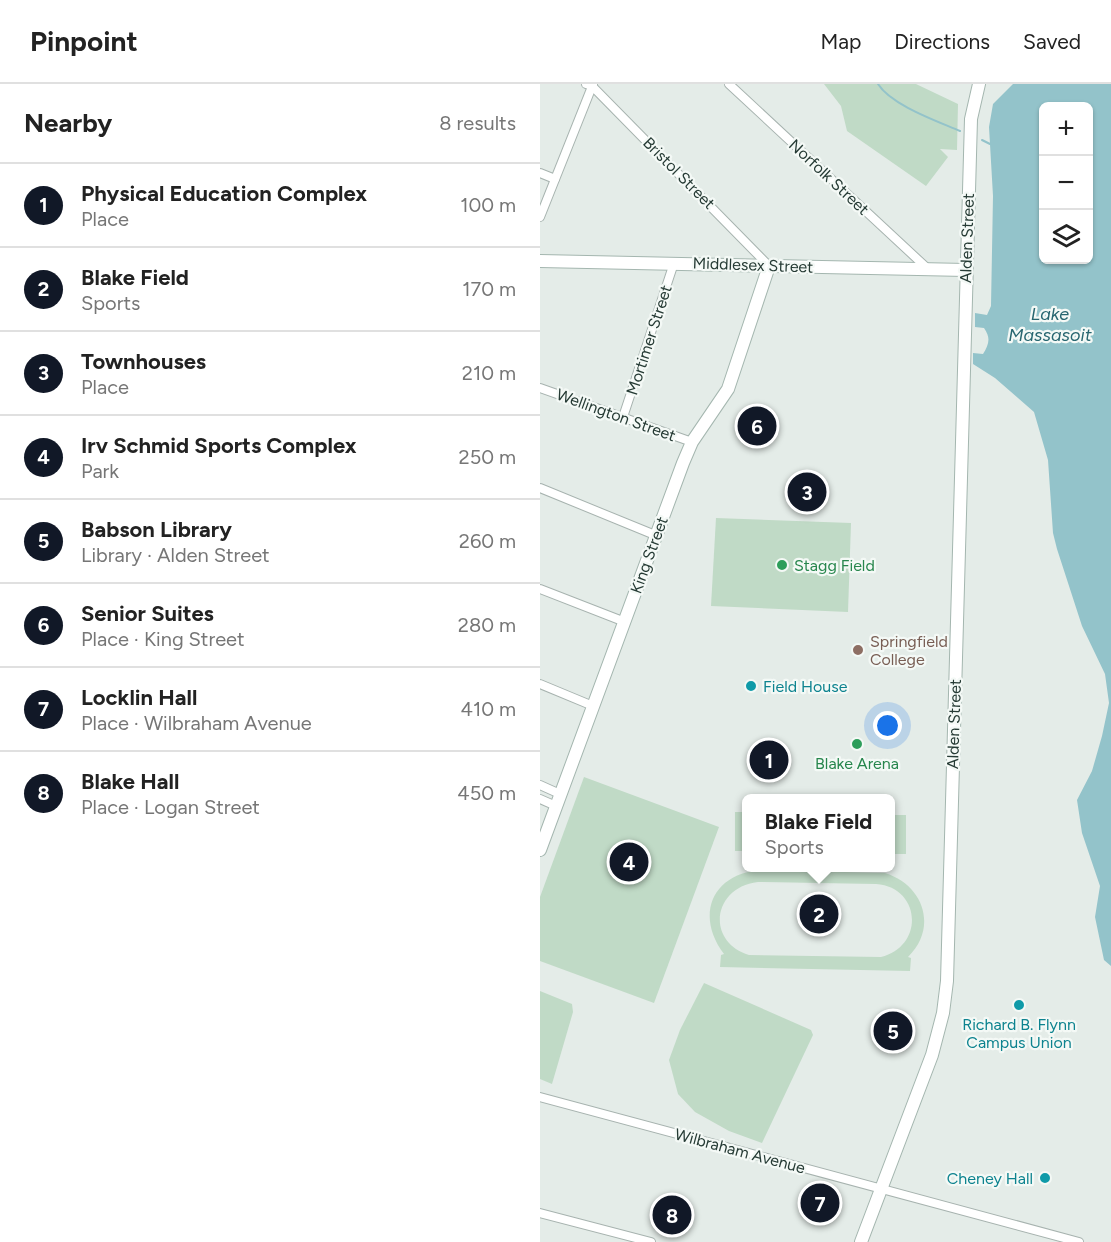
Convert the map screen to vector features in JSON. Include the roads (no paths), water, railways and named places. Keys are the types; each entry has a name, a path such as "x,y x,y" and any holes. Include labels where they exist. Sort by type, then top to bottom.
{"main road":[{"name":"Alden Street","path":"861,1242 932,1054 943,1013 947,981 971,119 979,84"},
{"name":"Middlesex Street","path":"540,261 966,270"},
{"name":"King Street","path":"540,850 692,442 728,389 769,266"}],"street":[{"name":"Norfolk Street","path":"729,84 928,269"},
{"path":"540,217 590,85"},
{"name":"Bristol Street","path":"590,85 769,266"},
{"path":"540,173 555,179"},
{"name":"Mortimer Street","path":"623,417 674,263"},
{"name":"Wellington Street","path":"540,388 692,442"},
{"path":"540,488 656,535"},
{"path":"540,589 625,622"},
{"path":"540,684 593,706"},
{"path":"540,786 558,800"},
{"path":"540,799 558,800"},
{"name":"Wilbraham Avenue","path":"540,1096 1079,1242"},
{"path":"540,1213 651,1242"},
{"path":"606,1242 609,1231"}],"water":[{"name":"Lake Massasoit","path":"1013,84 1111,84 1111,966 1104,960 1095,917 1100,886 1082,833 1077,800 1092,771 1102,736 1109,703 1105,674 1082,626 1057,549 1053,533 1048,460 1034,412 995,378 973,364 973,353 983,354 988,341 984,328 975,327 975,313 987,315 991,306 993,196 989,127 993,104"}],"waterway":[{"path":"878,84 893,99 960,131"},
{"path":"982,140 990,144"}],"place":[{"name":"Senior Suites","path":"757,426"},
{"name":"Townhouses","path":"807,492"},
{"name":"Stagg Field","path":"782,565"},
{"name":"Springfield College","path":"858,650"},
{"name":"Field House","path":"751,686"},
{"name":"Blake Arena","path":"857,744"},
{"name":"Physical Education Complex","path":"769,760"},
{"name":"Irv Schmid Sports Complex","path":"629,862"},
{"name":"Blake Field","path":"819,914"},
{"name":"Richard B. Flynn Campus Union","path":"1019,1005"},
{"name":"Babson Library","path":"893,1031"},
{"name":"Cheney Hall","path":"1045,1178"},
{"name":"Locklin Hall","path":"820,1203"},
{"name":"Blake Hall","path":"672,1215"}]}
